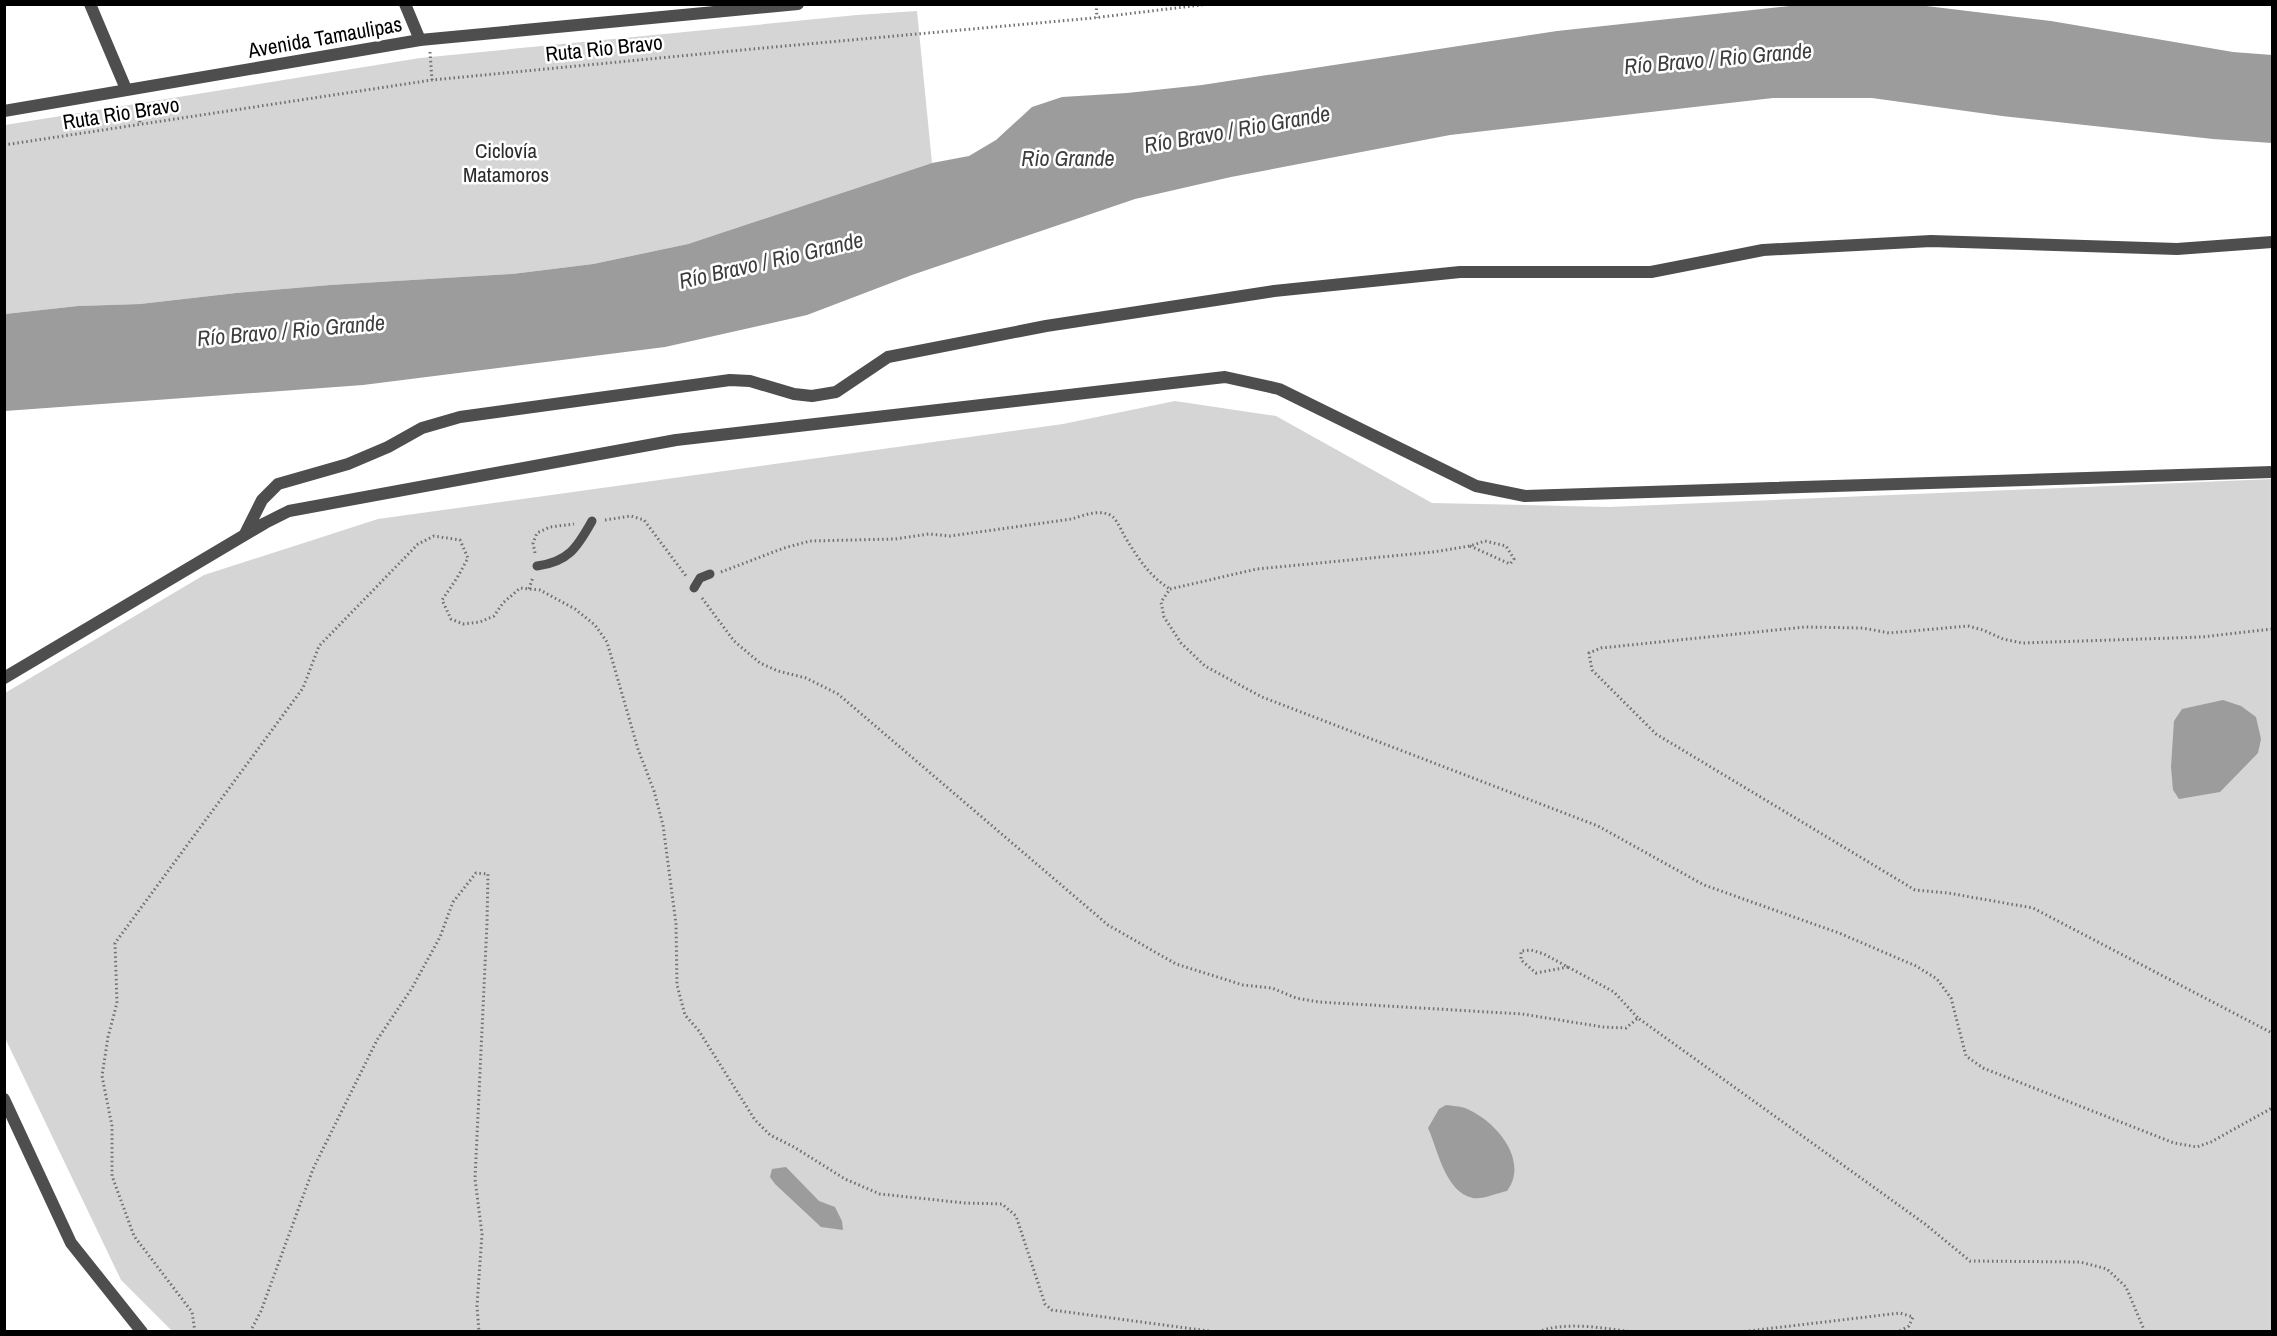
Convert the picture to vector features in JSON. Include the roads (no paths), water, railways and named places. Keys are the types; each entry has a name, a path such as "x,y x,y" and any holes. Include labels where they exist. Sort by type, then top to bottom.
{"street":[{"path":"90,4 131,88"},
{"path":"405,4 425,40"},
{"name":"Avenida Tamaulipas","path":"4,111 425,40 684,10 798,4"},
{"path":"245,534 262,500 278,484 348,465 422,428 460,417 730,380 750,381 794,394 812,396 836,392 888,357 1046,326 1274,291 1460,272 1651,272 1763,250 1909,242 2177,249 2272,242"},
{"path":"4,678 245,534 289,511 676,440 1225,377 1279,389 1476,486 1525,496 2272,472"},
{"path":"4,1099 71,1243 142,1332"}],"lane":[{"path":"537,566 553,564 568,556 581,542 592,521"},
{"path":"694,588 700,578 710,574"}],"water":[{"name":"Rio Grande","path":"1809,4 1918,5 2051,21 2233,52 2272,55 2272,143 2213,139 2002,116 1872,98 1773,98 1450,135 1231,177 1135,199 912,275 807,315 665,347 363,385 5,411 5,314 78,306 140,304 330,285 512,274 593,264 688,244 932,163 969,156 996,140 1032,107 1062,97 1202,85 1557,31"},
{"path":"2223,700 2241,706 2256,717 2261,739 2258,753 2220,792 2179,799 2173,790 2171,767 2174,721 2182,709"},
{"path":"1446,1105 1463,1107 1476,1114 1498,1131 1506,1142 1512,1154 1514,1167 1513,1179 1507,1191 1473,1198 1463,1194 1449,1179 1428,1128 1439,1109"},
{"path":"786,1167 819,1201 835,1207 842,1221 843,1230 821,1227 775,1184 770,1177 772,1169"}],"water label":[{"name":"Río Bravo / Rio Grande","path":"1718,58"},
{"name":"Río Bravo / Rio Grande","path":"1237,129"},
{"name":"Río Bravo / Rio Grande","path":"771,260"},
{"name":"Río Bravo / Rio Grande","path":"291,330"}],"park label":[{"name":"Ciclovía Matamoros","path":"506,162"}]}
